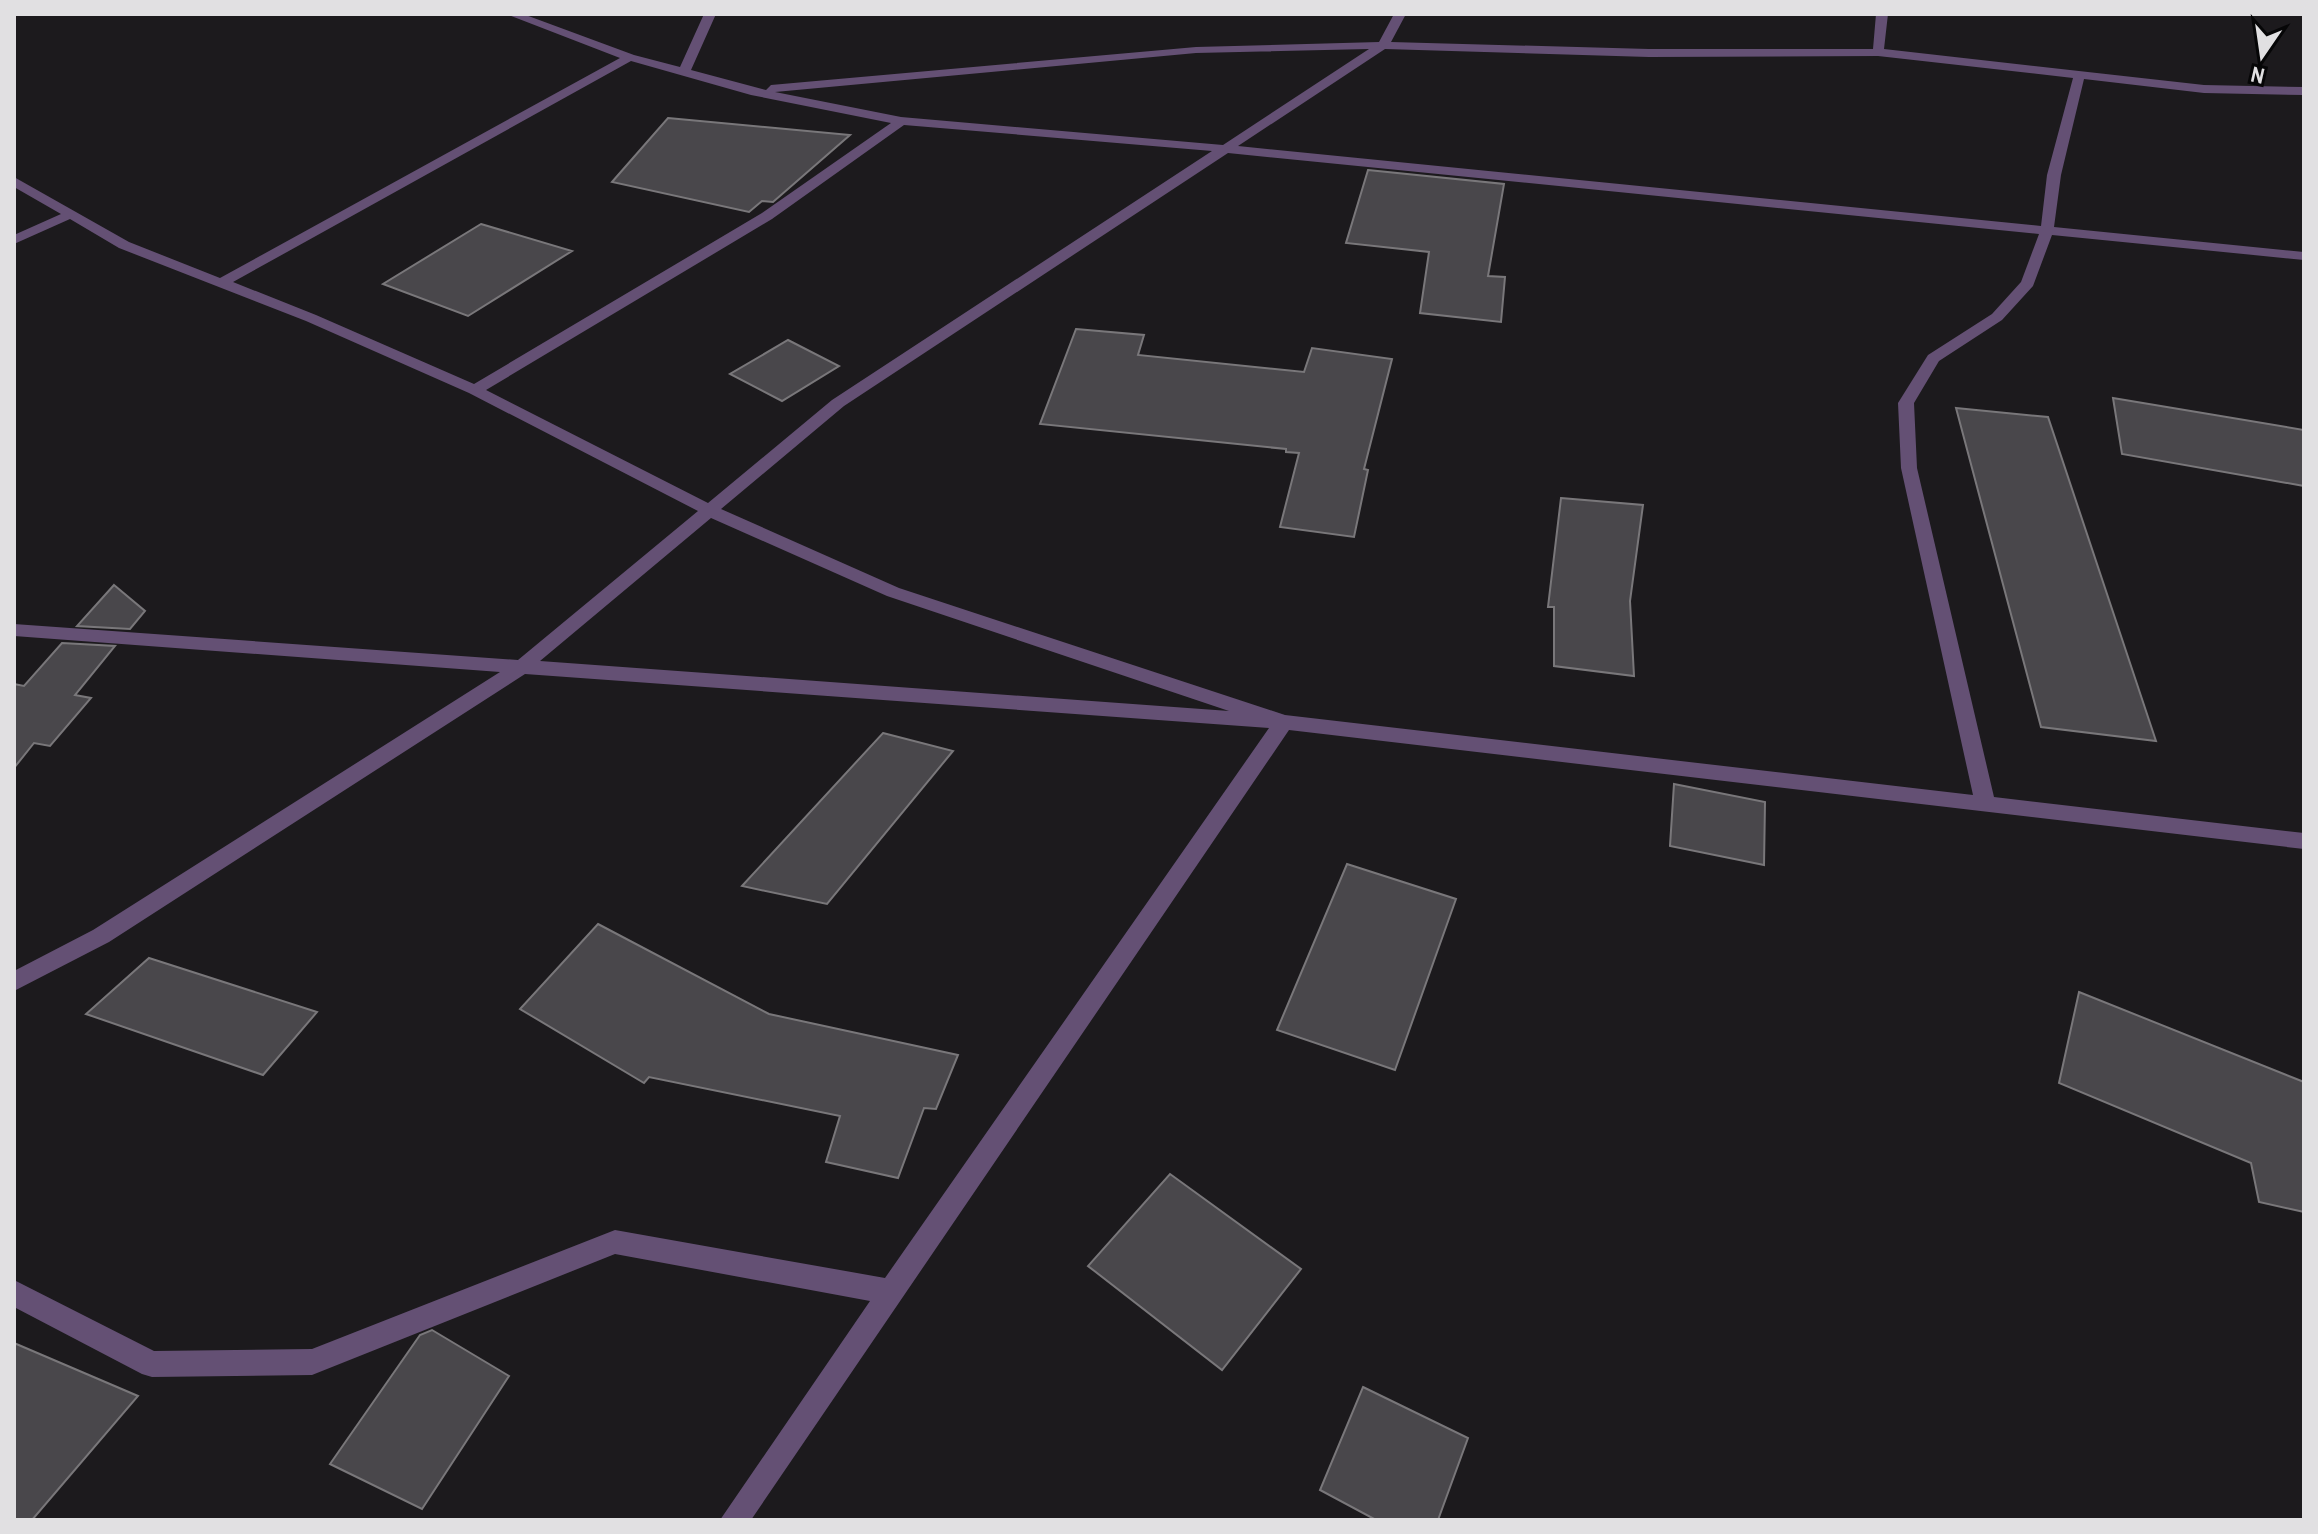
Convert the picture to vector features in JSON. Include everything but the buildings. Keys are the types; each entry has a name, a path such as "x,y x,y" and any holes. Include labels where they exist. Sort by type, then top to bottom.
{"street":[{"path":"512,14 630,57 751,91 901,121 1228,149 2304,256"},
{"path":"684,72 710,14"},
{"path":"14,982 101,936 520,668 838,403 1383,45 1400,14"},
{"path":"1878,52 1882,14"},
{"path":"751,91 1196,50 1383,45 1649,53 1878,52 2204,89 2303,92"},
{"path":"221,283 630,57"},
{"path":"1985,802 1909,468 1906,403 1933,358 1997,317 2028,283 2047,231 2054,175 2079,76"},
{"path":"475,390 767,216 901,121"},
{"path":"14,181 124,245 311,318 475,390 709,510 893,592 1284,722"},
{"path":"14,240 71,214"},
{"path":"14,630 1284,722 2304,841"},
{"path":"734,1520 1284,722"},
{"path":"14,1293 152,1364 312,1362 615,1242 891,1292"}]}
